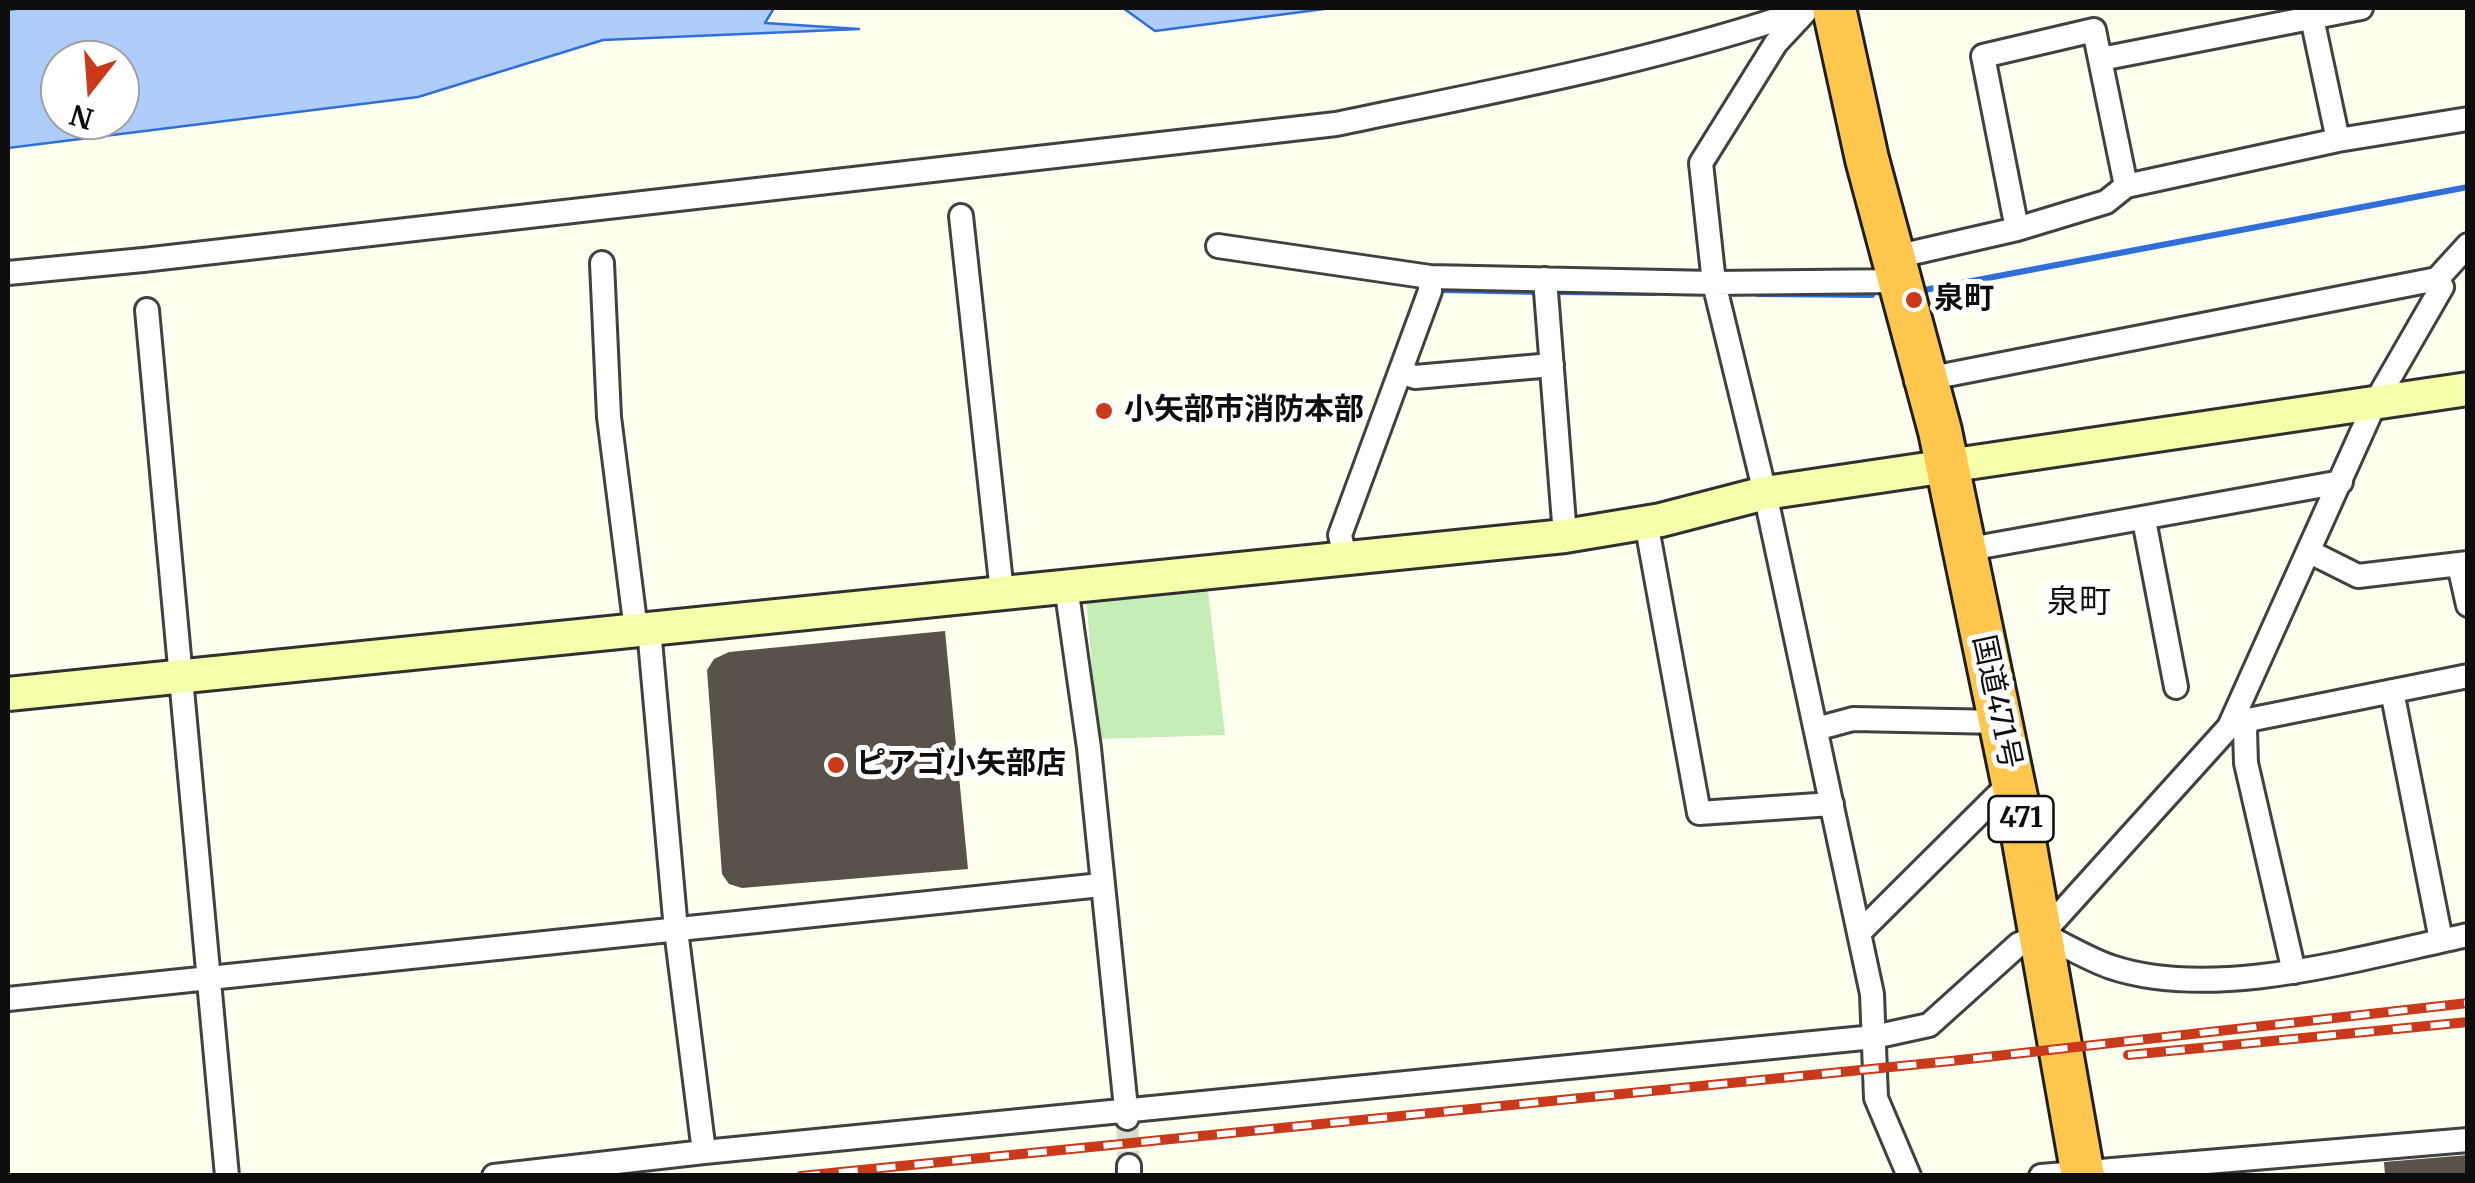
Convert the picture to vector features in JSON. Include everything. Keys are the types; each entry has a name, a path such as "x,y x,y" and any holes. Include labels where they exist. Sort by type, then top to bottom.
{"highway":[{"name":"国道471号","path":"1815,8 1919,380 1928,432 1944,466 1964,550 2042,934 2069,1174"}],"street":[{"path":"8,273 1336,124 1730,36 1815,8"},
{"path":"1815,8 1776,44 1700,164 1714,283 1765,493 1872,994 1876,1098 1909,1176"},
{"path":"2101,59 2362,8"},
{"path":"2312,18 2338,140"},
{"path":"2017,229 1982,56 2094,30 2126,186"},
{"path":"1218,246 1430,278 1714,283 1888,270 2106,202 2126,186 2338,140 2468,118"},
{"path":"961,216 1002,592"},
{"path":"1919,380 2438,279 2468,246"},
{"path":"602,262 609,417 643,629 704,1152"},
{"path":"1345,558 1340,535 1402,372 1430,291 1430,278"},
{"path":"494,1176 1874,1037 1929,1026 2019,944 2042,934 2229,727 2375,403 2442,287 2438,279"},
{"path":"1545,280 1566,536"},
{"path":"147,310 227,1176"},
{"path":"1402,372 1415,377 1552,365"},
{"path":"8,694 1566,536 1646,522 1765,493 2468,389"},
{"path":"1964,550 2340,482"},
{"path":"2144,520 2176,688"},
{"path":"1646,522 1699,813 1832,804"},
{"path":"2310,552 2358,576 2463,564 2468,605"},
{"path":"1066,586 1089,748 1127,1114"},
{"path":"2294,972 2246,763 2248,720 2468,676"},
{"path":"2392,691 2441,940"},
{"path":"1816,730 1853,719 2000,722"},
{"path":"1859,932 2013,780"},
{"path":"8,999 1101,885"},
{"path":"2042,934 2110,967 2155,978 2196,980 2294,972 2468,934"},
{"path":"2069,1174 2468,1140"}],"green space":[{"path":"1207,583 1225,735 1098,739 1086,596"}],"water":[{"path":"774,8 765,23 859,29 603,40 418,97 140,132 140,40 40,40 40,140 72,140 8,148 8,10"},
{"path":"1123,8 1332,8 1155,31"}],"building":[{"name":"ピアゴ小矢部店","path":"945,631 968,869 742,888 729,884 722,874 707,670 714,659 729,652"},
{"path":"2468,1155 2468,1176 2385,1176 2384,1162"}],"waterway":[{"path":"1919,291 2468,187"},
{"path":"1442,290 1540,292"},
{"path":"1553,292 1655,293"},
{"path":"1758,294 1872,295"}],"tunnel":[{"path":"1127,1118 1129,1166"}],"railway":[{"path":"801,1176 1951,1061 2468,1003"},
{"path":"2128,1055 2468,1022"}],"place":[{"name":"泉町","path":"1914,300"},
{"name":"小矢部市消防本部","path":"1104,411"},
{"name":"ピアゴ小矢部店","path":"836,765"}],"district":[{"name":"泉町","path":"2079,603"}]}
